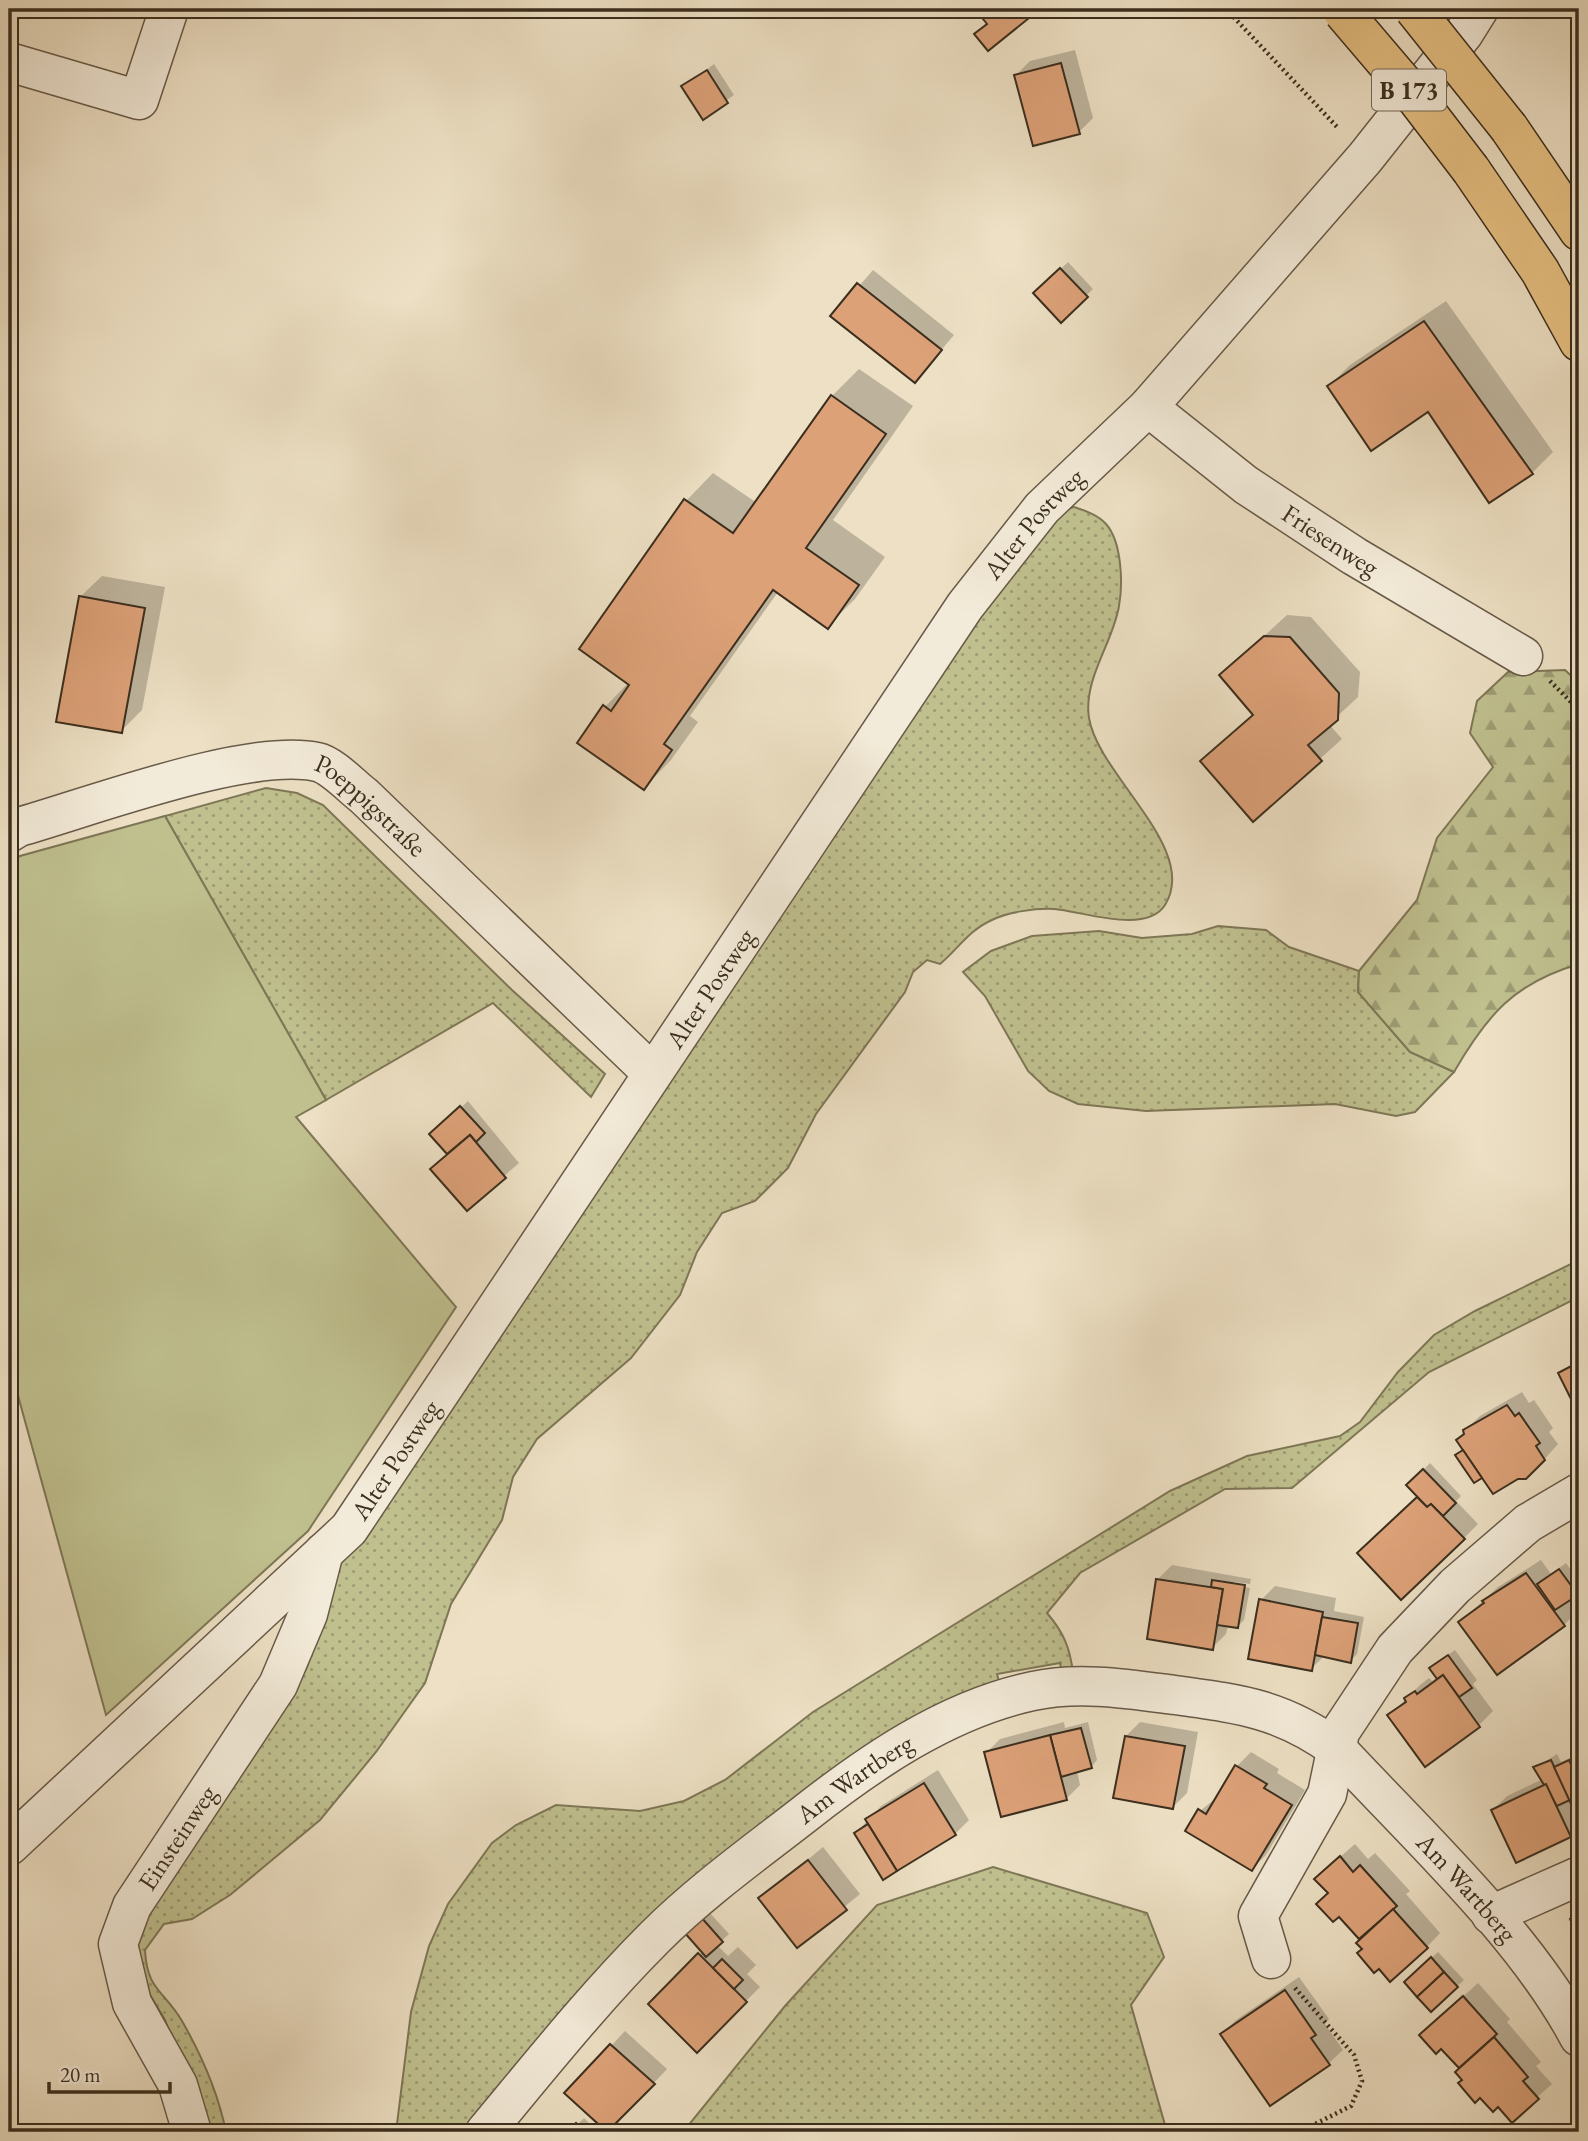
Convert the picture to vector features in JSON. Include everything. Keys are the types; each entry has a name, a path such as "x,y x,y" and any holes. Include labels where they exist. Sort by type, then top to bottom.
{"main road":[{"name":"B 173","path":"1414,9 1509,128 1579,231"},
{"name":"B 173","path":"1341,10 1412,93 1471,170 1540,271 1579,342"}],"street":[{"path":"9,62 139,100 169,9"},
{"name":"Alter Postweg","path":"9,1846 349,1528 965,606 1042,508 1148,407 1365,158 1479,9"},
{"name":"Friesenweg","path":"1148,407 1246,485 1354,556 1523,656"},
{"name":"Poeppigstraße","path":"9,833 19,827 208,772 271,761 319,762 364,796 652,1073"},
{"path":"1270,1959 1258,1916 1326,1794 1340,1732 1354,1707 1395,1650 1438,1604 1528,1523 1579,1493"},
{"name":"Einsteinweg","path":"192,2132 178,2085 132,2003 118,1944 132,1906 278,1685 308,1614 324,1552"},
{"name":"Am Wartberg","path":"485,2132 570,2029 656,1936 847,1781 943,1725 987,1705 1034,1691 1121,1688 1237,1703 1282,1715 1311,1730 1338,1749 1491,1915 1569,2018 1579,2038"},
{"path":"1491,1915 1579,1876"}],"path":[{"path":"1226,9 1365,158"},
{"path":"1270,1959 1354,2055 1362,2081 1351,2106 1299,2132"}],"green space":[{"path":"1074,507 1096,516 1106,524 1118,552 1121,575 1119,606 1090,689 1089,718 1096,740 1159,836 1169,860 1172,883 1165,905 1156,914 1144,919 1129,920 1054,909 1014,913 984,924 940,964 927,960 913,972 905,992 816,1114 788,1168 755,1201 722,1213 697,1252 680,1295 631,1358 537,1439 513,1477 502,1520 451,1604 425,1683 376,1752 320,1820 230,1895 192,1919 164,1924 145,1950 149,1974 182,2021 214,2089 226,2132 208,2132 165,2020 143,1983 134,1953 149,1899 307,1667 340,1553 919,687 1055,513"},
{"path":"1565,670 1579,683 1579,964 1537,981 1504,1004 1478,1034 1454,1072 1410,1052 1358,992 1359,971 1417,900 1437,838 1493,767 1470,733 1477,701 1508,672"},
{"path":"266,788 297,793 323,805 512,990 605,1074 591,1097 493,1003 326,1100 165,816"},
{"path":"165,816 326,1100 296,1117 456,1307 308,1531 106,1715 9,1363 9,865 20,856"},
{"path":"1218,926 1266,930 1289,947 1359,971 1358,992 1410,1052 1454,1072 1415,1112 1396,1116 1335,1104 1146,1111 1078,1104 1049,1091 1028,1071 985,996 963,972 991,951 1032,936 1099,931 1142,938 1192,934"},
{"path":"1579,1260 1579,1297 1429,1372 1292,1488 1225,1489 1080,1573 1047,1613 1065,1641 1073,1673 1062,1673 1060,1663 997,1674 1001,1689 896,1739 468,2132 396,2132 411,2012 429,1946 448,1904 492,1843 516,1825 556,1805 640,1811 684,1801 725,1780 813,1712 1170,1491 1247,1456 1340,1436 1360,1422 1398,1372 1434,1335 1475,1311"},
{"path":"993,1867 1147,1913 1164,1957 1131,2005 1167,2132 683,2132 785,2006 877,1905"}],"building":[{"path":"975,9 1029,9 1034,14 988,51 974,34 987,24"},
{"path":"1061,63 1080,134 1033,146 1014,75"},
{"path":"707,70 728,103 703,120 681,86"},
{"path":"1060,268 1088,297 1061,323 1033,293"},
{"path":"857,283 942,350 915,383 830,316"},
{"path":"1424,321 1533,474 1489,503 1428,412 1371,451 1327,386"},
{"path":"831,395 886,434 806,548 859,585 828,629 773,590 664,744 672,750 644,790 577,743 603,705 611,711 629,685 579,649 684,499 733,533"},
{"path":"79,596 145,608 122,733 56,722"},
{"path":"1264,636 1290,637 1339,693 1338,720 1308,745 1322,761 1253,822 1200,761 1253,715 1219,675"},
{"path":"460,1106 485,1133 476,1142 470,1135 447,1154 429,1134"},
{"path":"470,1135 506,1178 467,1211 430,1169"},
{"path":"1579,1362 1579,1415 1558,1373"},
{"path":"1507,1405 1515,1416 1519,1413 1540,1443 1536,1446 1545,1460 1526,1479 1518,1479 1493,1494 1456,1440 1464,1434 1463,1430"},
{"path":"1463,1450 1482,1478 1474,1483 1455,1455"},
{"path":"1423,1469 1456,1503 1443,1516 1431,1504 1427,1507 1406,1485"},
{"path":"1417,1497 1427,1507 1431,1504 1465,1539 1401,1600 1357,1553"},
{"path":"1559,1569 1578,1595 1555,1610 1537,1584"},
{"path":"1526,1573 1565,1626 1497,1675 1458,1622 1484,1603 1482,1601"},
{"path":"1156,1579 1223,1589 1213,1650 1147,1639"},
{"path":"1212,1580 1245,1585 1238,1628 1217,1625 1223,1589 1211,1587"},
{"path":"1259,1599 1323,1612 1312,1671 1248,1659"},
{"path":"1322,1617 1358,1623 1351,1663 1315,1655"},
{"path":"1448,1655 1472,1688 1459,1697 1443,1675 1437,1679 1429,1668"},
{"path":"1443,1675 1480,1727 1425,1767 1387,1715 1406,1702 1404,1698 1415,1691 1417,1694"},
{"path":"1081,1728 1092,1768 1061,1777 1050,1735"},
{"path":"1050,1735 1067,1800 1001,1817 984,1752"},
{"path":"1125,1736 1185,1746 1173,1809 1113,1798"},
{"path":"1551,1760 1570,1800 1557,1806 1533,1767"},
{"path":"1569,1760 1579,1782 1579,1802 1572,1806 1554,1767"},
{"path":"1579,1760 1579,1782 1571,1764"},
{"path":"1235,1765 1267,1784 1264,1788 1292,1805 1252,1871 1185,1831 1198,1809 1206,1814"},
{"path":"924,1783 956,1835 897,1871 865,1819"},
{"path":"1546,1784 1571,1837 1516,1863 1491,1810"},
{"path":"868,1824 897,1871 883,1880 854,1833"},
{"path":"1340,1856 1353,1872 1360,1865 1397,1906 1359,1939 1339,1917 1333,1922 1316,1904 1328,1893 1314,1879"},
{"path":"808,1860 847,1910 797,1948 758,1898"},
{"path":"1393,1909 1428,1948 1390,1982 1379,1969 1374,1973 1357,1953 1362,1949 1356,1943"},
{"path":"1579,1914 1579,1939 1570,1919"},
{"path":"701,1917 723,1942 706,1957 684,1932"},
{"path":"698,1953 747,2002 697,2053 648,2004"},
{"path":"1431,1957 1444,1972 1417,1997 1404,1982"},
{"path":"722,1959 743,1980 734,1989 713,1968"},
{"path":"1444,1972 1458,1987 1431,2012 1417,1997"},
{"path":"1285,1990 1316,2035 1311,2038 1330,2065 1270,2106 1220,2034"},
{"path":"1463,1996 1497,2034 1459,2068 1441,2049 1436,2054 1419,2035"},
{"path":"1494,2037 1528,2077 1523,2081 1539,2099 1512,2123 1498,2107 1493,2112 1480,2098 1475,2103 1458,2083 1462,2080 1455,2072"},
{"path":"610,2044 655,2084 607,2132 564,2093"},
{"path":"576,2123 585,2132 567,2132"}]}
